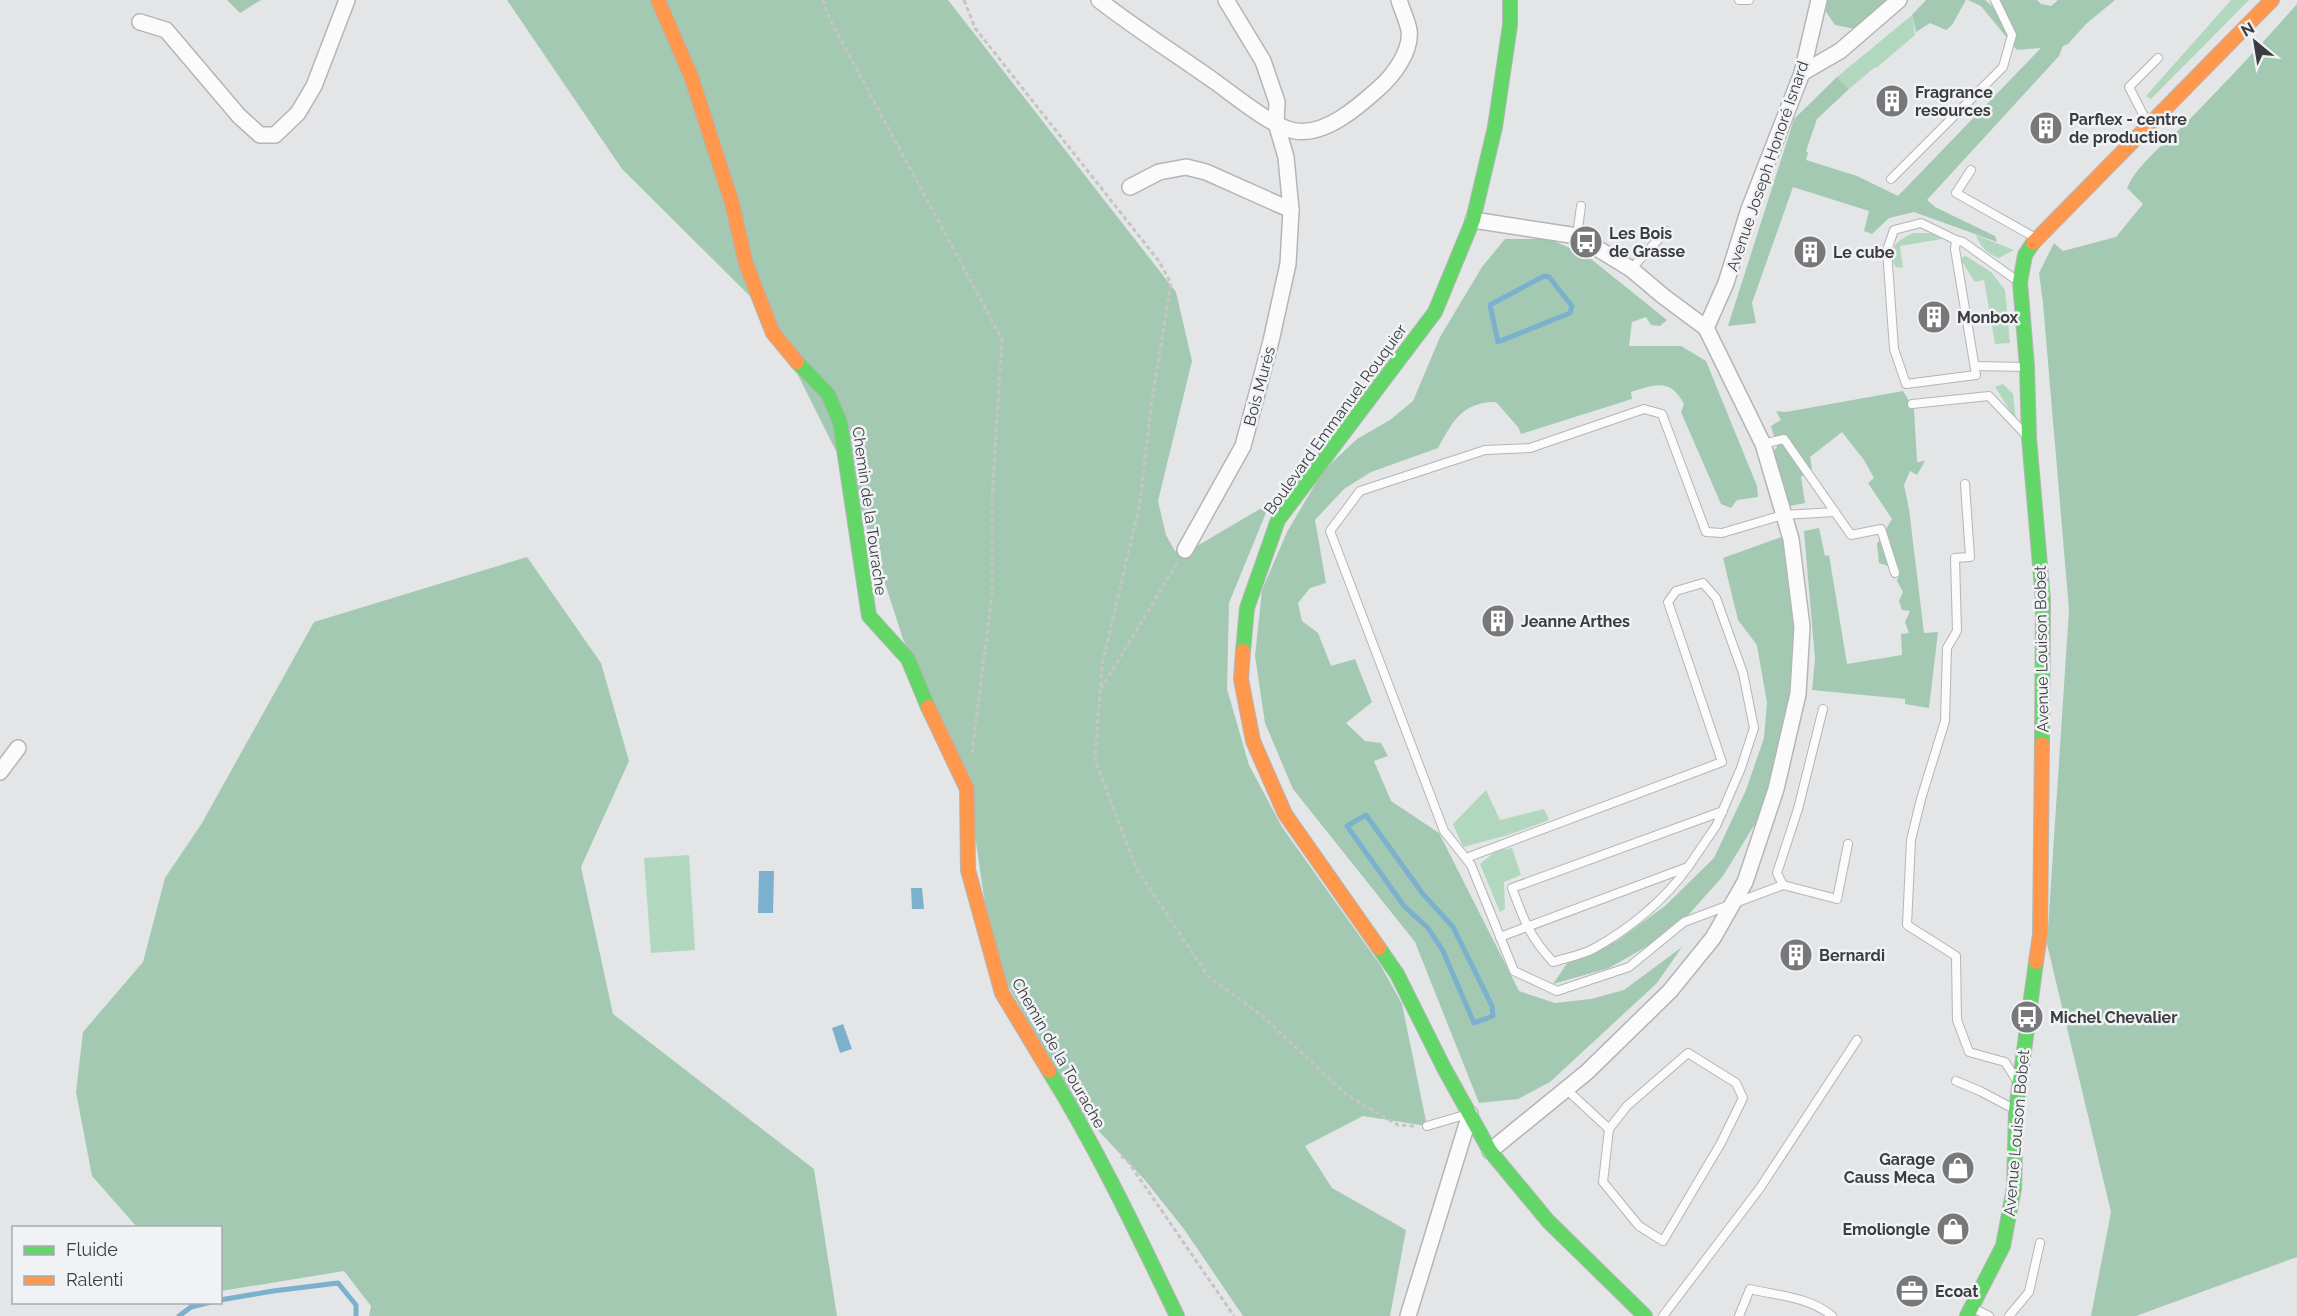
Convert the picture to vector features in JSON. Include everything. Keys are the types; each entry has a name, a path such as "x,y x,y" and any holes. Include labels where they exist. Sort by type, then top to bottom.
{"street":[{"path":"140,22 166,30 239,116 260,135 275,135 298,113 314,86 346,0"},
{"name":"Chemin de la Tourache","path":"658,0 692,76 732,203 746,264 773,333 806,374 828,393 840,422 869,616 908,659 924,699 967,789 968,870 1002,993 1074,1111 1123,1203 1177,1316"},
{"path":"1099,0 1276,123 1295,131 1316,129 1332,123 1381,87 1406,51 1409,32 1399,0"},
{"name":"Bois Murés","path":"1185,549 1243,446 1271,341 1288,264 1291,210 1286,157 1276,123 1277,102 1263,61 1227,0"},
{"name":"Boulevard Emmanuel Rouquier","path":"1510,0 1510,26 1495,127 1473,220 1435,312 1278,520 1247,608 1241,679 1253,741 1285,814 1397,974 1444,1068 1490,1151 1548,1221 1645,1316"},
{"name":"Avenue Joseph Honoré Isnard","path":"1706,328 1726,284 1749,209 1802,73 1819,0"},
{"path":"1802,73 1840,51 1899,0"},
{"name":"Avenue Louison Bobet","path":"1969,1312 2003,1246 2014,1188 2016,1110 2040,935 2043,600 2029,438 2028,367 2020,282 2025,255 2036,238 2272,0"},
{"path":"1130,187 1159,172 1186,167 1206,172 1291,210"},
{"path":"1473,220 1577,236 1631,269 1706,328 1763,444 1791,539 1802,627 1798,694 1776,789 1745,882 1713,938 1670,992 1587,1072 1490,1151"},
{"path":"0,772 18,748"},
{"path":"1408,1316 1470,1114"}],"lane":[{"path":"1739,0 1749,0"},
{"path":"1891,179 2002,67 2012,34 1995,0"},
{"path":"2148,123 2129,87 2158,58"},
{"path":"1971,170 1956,193 2036,238"},
{"path":"1577,236 1581,206"},
{"path":"1956,240 1955,249 1976,375 1906,384 1894,349 1887,250 1894,230 1921,223 1963,242 2020,282"},
{"path":"1631,269 1666,231"},
{"path":"1975,366 2028,367"},
{"path":"1912,404 1989,396 2029,438"},
{"path":"1835,512 1783,515 1722,533 1706,532 1662,414 1644,410 1530,448 1485,450 1360,491 1330,531 1444,831 1471,864 1514,971 1557,991 1629,967 1684,922 1783,885 1837,899 1848,844"},
{"path":"1763,444 1784,439 1851,535 1881,529 1894,573"},
{"path":"1965,484 1970,557 1955,558 1957,631 1947,648 1946,721 1921,799 1911,840 1907,925 1956,956 1957,1020 1969,1052 2005,1062 2020,1086"},
{"path":"1466,858 1722,762 1668,602 1676,591 1703,583 1716,598 1743,673 1754,728 1741,768 1723,811 1716,826 1676,884 1629,926 1592,950 1553,962 1536,943 1526,927 1512,888 1723,811"},
{"path":"1783,885 1777,873 1798,809 1823,709"},
{"path":"1500,937 1688,867"},
{"path":"1663,1316 1760,1188 1857,1040"},
{"path":"1688,1053 1736,1083 1743,1098 1721,1143 1663,1241 1639,1226 1603,1182 1609,1130 1627,1106 1688,1053"},
{"path":"1956,1081 2016,1110"},
{"path":"1566,1089 1609,1130"},
{"path":"1427,1126 1470,1114"},
{"path":"2009,1316 2029,1292 2040,1243"},
{"path":"1739,1316 1750,1289 1803,1300 1821,1306 1832,1316"},
{"path":"1969,1312 1989,1316"}],"path":[{"path":"823,0 829,18 1002,339 992,498 992,595 971,755"},
{"path":"964,0 975,28 1158,260 1171,283 1151,406 1140,502 1102,665 1095,759 1136,868 1208,976 1261,1015 1347,1095 1398,1125 1427,1126"},
{"path":"1101,690 1185,549"},
{"path":"1117,1154 1127,1160 1234,1316"}],"green space":[{"path":"227,0 261,0 240,13"},
{"path":"507,0 948,0 1176,292 1192,361 1158,501 1166,535 1175,551 1197,546 1270,503 1229,603 1227,689 1249,765 1282,827 1381,966 1402,1004 1427,1126 1363,1116 1305,1146 1332,1188 1406,1230 1390,1316 1243,1316 1184,1229 1144,1179 1074,1105 993,958 965,768 903,639 854,487 767,313 622,169"},
{"path":"1824,0 1886,0 1855,29 1835,25 1822,6"},
{"path":"1926,0 1966,0 1952,25 1946,30 1930,23 1916,32 1912,15"},
{"path":"1968,0 1985,0 1997,10 2000,0 2037,0 2041,4 2051,6 2058,0 2115,0 2086,24 2068,44 2063,46 2059,56 1927,200 1935,207 1995,236 1997,242 1914,212 1889,218 1872,234 1864,231 1869,211 1793,187 1752,303 1756,323 1728,326 1794,119 1837,77 1849,89 1817,119 1806,151 1808,153 1806,160 1857,176 1898,196 2041,48 2017,50 1981,6"},
{"path":"2231,0 2249,0 2151,99 2146,96"},
{"path":"2297,4 2297,1257 2136,1316 2091,1316 2111,1212 2047,944 2069,610 2039,273 2054,243 2063,251 2116,237 2143,204 2127,188 2138,170 2214,94"},
{"path":"1912,15 1915,35 1876,68 1849,89 1837,77"},
{"path":"1914,233 1932,233 1942,239 1900,246 1903,268 1896,267 1892,255 1894,246 1903,238"},
{"path":"1976,235 2014,250 1999,258 1985,249"},
{"path":"1505,239 1549,239 1586,255 1667,320 1660,326 1651,325 1646,317 1632,322 1629,346 1681,346 1706,361 1757,486 1758,497 1737,500 1731,508 1721,504 1681,412 1684,404 1674,390 1655,385 1631,392 1632,399 1521,434 1518,427 1496,402 1475,405 1460,415 1438,448 1371,472 1344,489 1315,520 1326,583 1310,588 1298,603 1302,621 1318,633 1331,666 1355,659 1372,702 1346,723 1365,741 1381,743 1388,756 1374,761 1391,801 1439,833 1519,991 1555,1003 1591,999 1624,990 1682,947 1657,983 1550,1082 1518,1099 1479,1103 1415,942 1293,789 1265,723 1255,656 1262,590 1287,532 1323,471 1357,439 1390,420 1413,401 1440,337 1482,267"},
{"path":"1966,256 1991,272 2005,290 2010,343 1995,344 1984,280 1975,282 1962,262 1962,257"},
{"path":"2003,384 2013,394 2016,420 1995,387"},
{"path":"1903,391 1914,409 1917,462 1925,461 1917,475 1910,471 1904,485 1924,633 1938,632 1929,708 1905,704 1905,699 1812,690 1815,659 1804,531 1819,528 1825,556 1829,555 1847,664 1902,655 1901,634 1909,633 1905,622 1910,611 1902,610 1899,601 1903,592 1897,581 1900,572 1897,563 1888,566 1879,563 1877,544 1892,519 1868,483 1874,478 1864,460 1842,432 1810,457 1812,469 1801,477 1805,503 1790,506 1770,455 1777,447 1771,426 1781,420 1776,411 1786,412"},
{"path":"1784,536 1795,625 1788,706 1761,814 1723,876 1674,931 1609,968 1553,984 1568,962 1617,941 1665,906 1714,858 1746,790 1764,738 1767,703 1757,645 1738,620 1723,558"},
{"path":"527,557 601,663 629,761 581,867 613,1014 814,1169 837,1316 369,1316 371,1306 344,1271 222,1291 222,1226 136,1226 92,1176 76,1092 83,1032 143,962 165,878 202,823 314,622"},
{"path":"1486,790 1500,820 1544,809 1549,820 1508,835 1463,847 1453,824"},
{"path":"1512,848 1521,875 1504,882 1505,909 1500,912 1480,864 1496,851"},
{"path":"689,855 695,950 651,953 644,858"}],"water":[{"path":"759,871 774,871 773,913 758,913"},
{"path":"911,888 922,888 924,909 912,909"},
{"path":"843,1024 852,1049 840,1053 832,1028"}],"waterway":[{"path":"1544,276 1549,277 1572,306 1570,313 1498,342 1490,305 1544,276"},
{"path":"1366,815 1423,894 1453,927 1492,1006 1493,1016 1474,1023 1443,951 1428,928 1404,906 1347,826 1366,815"},
{"path":"222,1300 338,1283 356,1305 356,1316"},
{"path":"179,1316 191,1307 203,1304"}],"traffic: fast":[{"path":"1243,651 1247,608 1278,520 1435,312 1473,220 1495,127 1510,25 1510,0"},
{"path":"2033,243 2025,255 2020,282 2027,367 2029,438 2043,600 2042,744"},
{"path":"797,362 828,394 840,422 869,616 908,659 928,707"},
{"path":"1379,948 1397,974 1444,1068 1490,1151 1548,1221 1645,1316"},
{"path":"1967,1316 2003,1246 2014,1188 2016,1110 2036,962"},
{"path":"1049,1071 1100,1161 1177,1316"}],"traffic: slow":[{"path":"658,0 691,76 732,203 746,264 773,333 797,362"},
{"path":"2033,243 2272,0"},
{"path":"1243,651 1241,679 1253,741 1285,814 1379,948"},
{"path":"928,707 967,789 968,870 1002,993 1049,1071"},
{"path":"2036,962 2040,935 2042,744"}],"place":[{"name":"Fragrance resources","path":"1892,101"},
{"name":"Parflex - centre de production","path":"2046,128"},
{"name":"Les Bois de Grasse","path":"1586,242"},
{"name":"Le cube","path":"1810,252"},
{"name":"Monbox","path":"1934,317"},
{"name":"Jeanne Arthes","path":"1498,621"},
{"name":"Bernardi","path":"1796,955"},
{"name":"Michel Chevalier","path":"2027,1017"},
{"name":"Garage Causs Meca","path":"1958,1168"},
{"name":"Emoliongle","path":"1953,1229"},
{"name":"Ecoat","path":"1912,1291"}]}
